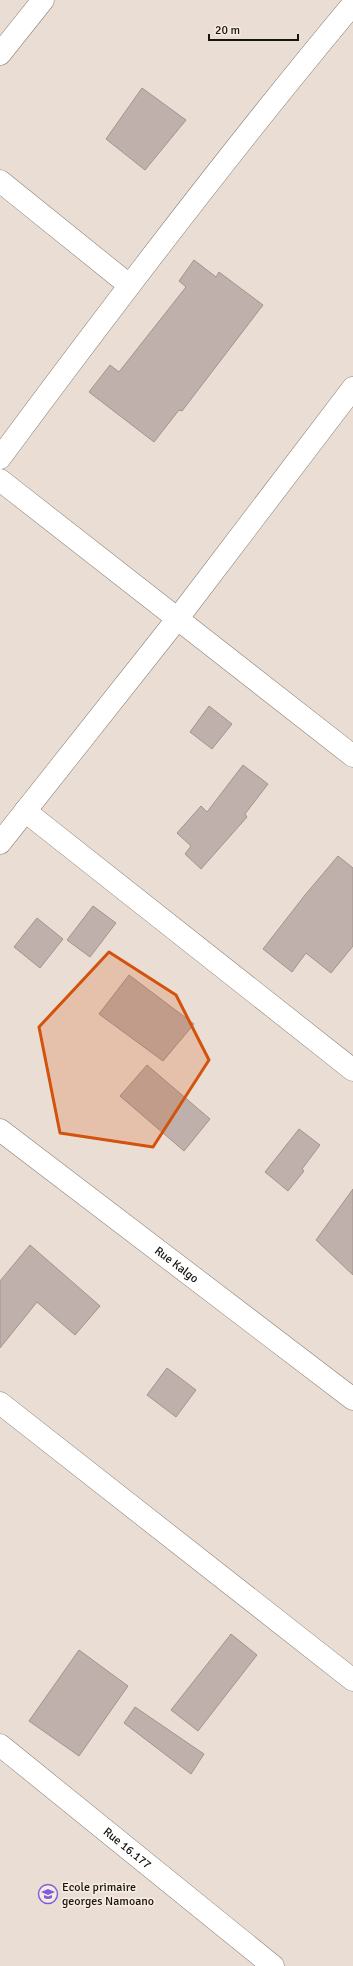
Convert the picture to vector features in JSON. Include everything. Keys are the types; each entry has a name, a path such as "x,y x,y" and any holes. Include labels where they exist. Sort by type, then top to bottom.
{"street":[{"path":"0,54 43,0"},
{"path":"0,458 129,285 303,64 353,4"},
{"path":"0,181 129,285"},
{"path":"0,843 178,618 353,388"},
{"path":"0,480 353,756"},
{"path":"25,811 353,1070"},
{"name":"Rue Kalgo","path":"0,1130 353,1399"},
{"path":"0,1403 353,1680"},
{"name":"Rue 16.177","path":"0,1745 273,1966"}],"highlighted area":[{"path":"109,952 176,995 209,1060 153,1147 60,1133 39,1027"}],"building":[{"path":"142,88 186,120 145,170 106,139"},
{"path":"194,260 216,277 219,272 263,305 182,411 179,410 154,442 89,392 110,365 119,372 186,287 179,281"},
{"path":"209,706 232,724 212,749 190,732"},
{"path":"243,765 268,784 245,814 247,817 201,869 185,854 191,846 177,833 201,806 207,812"},
{"path":"338,856 353,868 353,946 331,973 306,953 292,972 263,949 305,895"},
{"path":"93,906 116,923 90,957 67,940"},
{"path":"37,918 63,939 40,968 14,947"},
{"path":"129,975 194,1024 163,1061 99,1014"},
{"path":"147,1065 210,1119 184,1151 120,1096"},
{"path":"299,1129 320,1145 302,1169 304,1171 288,1191 265,1172"},
{"path":"353,1189 353,1275 316,1240"},
{"path":"30,1245 100,1306 75,1335 37,1302 0,1348 0,1281"},
{"path":"167,1368 196,1390 176,1417 147,1395"},
{"path":"231,1634 257,1655 198,1731 171,1710"},
{"path":"79,1650 128,1686 79,1756 29,1721"},
{"path":"135,1707 204,1754 191,1774 124,1723"}],"place":[{"name":"Ecole primaire georges Namoano","path":"48,1894"}]}
